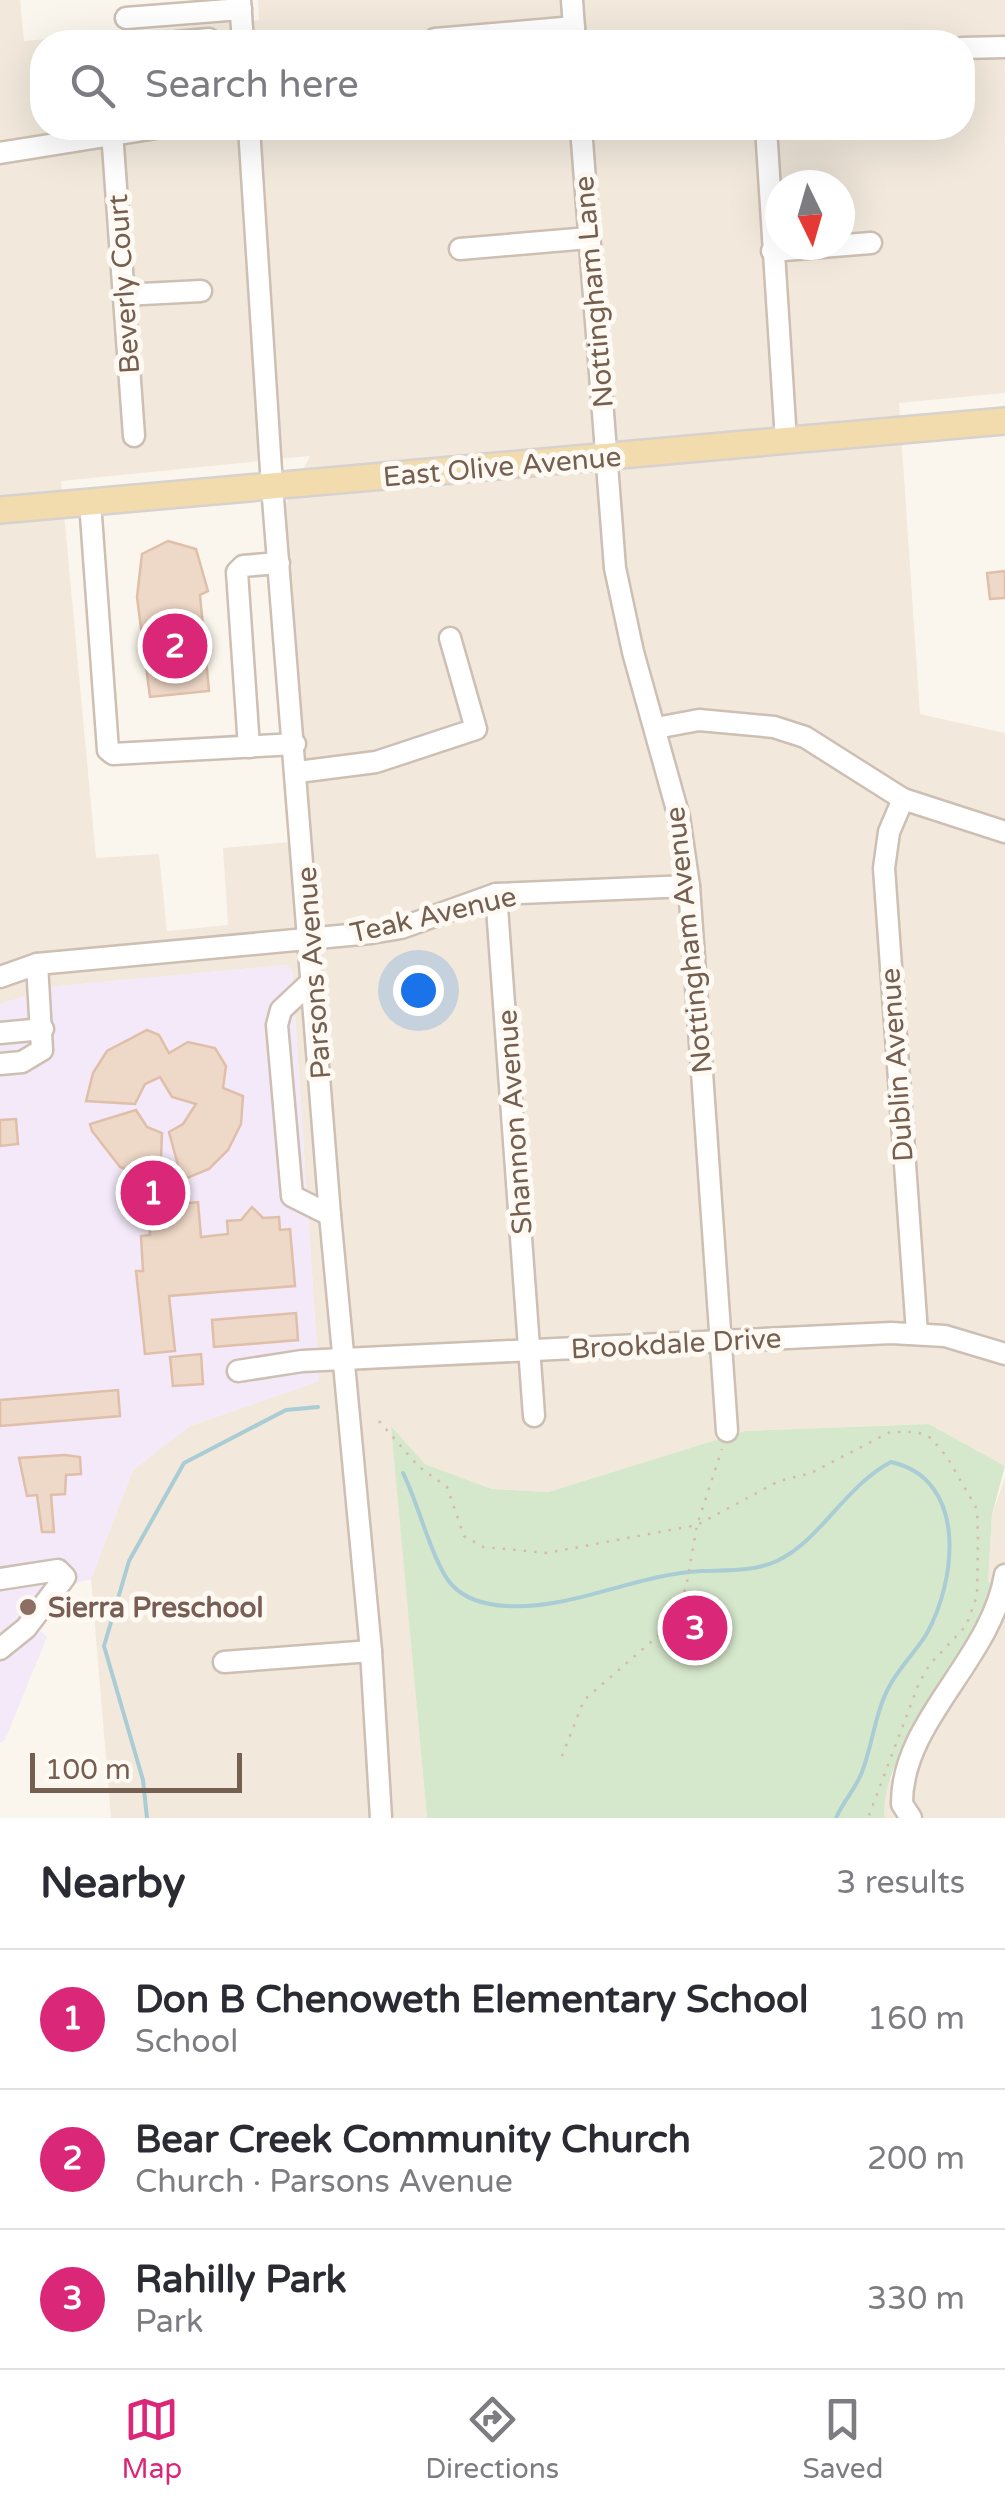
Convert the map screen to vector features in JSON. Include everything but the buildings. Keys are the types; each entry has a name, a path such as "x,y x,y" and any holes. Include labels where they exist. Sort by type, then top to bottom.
{"main road":[{"name":"East Olive Avenue","path":"0,510 1005,422"}],"street":[{"path":"572,0 574,30"},
{"path":"126,18 240,4 242,30"},
{"path":"975,48 1005,48"},
{"path":"0,153 50,140"},
{"name":"Beverly Court","path":"113,140 134,436"},
{"name":"Parsons Avenue","path":"250,140 272,486 296,744 330,1215 371,1651 381,1818"},
{"name":"Nottingham Lane","path":"582,140 607,456"},
{"path":"767,140 768,170"},
{"path":"460,249 589,238"},
{"path":"855,245 871,244"},
{"path":"773,260 786,440"},
{"path":"124,295 202,291"},
{"name":"Nottingham Avenue","path":"607,456 623,610 679,816 688,886 727,1432"},
{"path":"90,502 108,750 113,754 296,744"},
{"path":"249,746 237,572 243,566 279,563"},
{"path":"298,772 376,762 476,729 450,638"},
{"path":"656,728 715,720 774,727 805,737 903,799 1005,832"},
{"name":"Dublin Avenue","path":"903,799 889,832 884,868 917,1333"},
{"name":"Teak Avenue","path":"0,976 37,964 402,928 496,894 688,886"},
{"name":"Shannon Avenue","path":"496,894 534,1416"},
{"path":"0,1064 37,1057 43,1029 37,964"},
{"path":"314,979 281,1010 277,1024 292,1196 330,1215"},
{"path":"0,1033 43,1029"},
{"path":"284,1114 323,1111"},
{"name":"Brookdale Drive","path":"238,1371 344,1360 917,1333 945,1336 1005,1354"},
{"path":"0,1580 58,1570 65,1578 26,1628 0,1650"},
{"path":"911,1818 902,1804 908,1768 944,1698 986,1636 1005,1575"},
{"path":"224,1662 371,1651"}],"path":[{"path":"379,1420 418,1466 447,1486 464,1536 482,1547 547,1553 697,1526 780,1481 811,1474 890,1432 918,1432 931,1438 947,1456 977,1510 977,1596 966,1626 930,1664 919,1684 868,1818"},
{"path":"562,1756 584,1700 666,1630 686,1588 697,1526 727,1432"}],"shaded area":[{"path":"0,0 20,0 24,41 30,40 30,140 975,140 975,30 147,30 259,20 258,0 1005,0 1005,393 899,403 920,714 1005,733 1005,1466 929,1424 745,1431 548,1492 492,1489 425,1464 392,1427 427,1818 111,1818 91,1579 133,1470 190,1426 319,1381 292,970 286,965 59,986 0,1004","holes":["310,456 284,508 290,842 223,848 228,925 167,931 159,854 96,858 61,481"]},
{"path":"286,965 292,969 319,1381 190,1426 133,1470 91,1579 72,1584 39,1630 47,1637 5,1740 0,1743 0,1004 58,986"},
{"path":"1005,1477 1005,1818 885,1818 883,1795 988,1582 992,1515"}],"green space":[{"path":"929,1424 1005,1466 992,1515 988,1582 992,1586 974,1637 923,1715 894,1770 886,1795 885,1818 427,1818 391,1426 425,1464 492,1489 548,1492 745,1431"}],"waterway":[{"path":"147,1818 143,1780 104,1646 129,1561 184,1463 286,1410 318,1407"},
{"path":"403,1473 438,1563 452,1585 477,1601 531,1606 653,1578 768,1565 806,1540 875,1472 891,1462 916,1472 933,1488 944,1510 949,1534 944,1587 926,1635 885,1695 862,1772 836,1818"}],"place":[{"name":"Bear Creek Community Church","path":"175,646"},
{"name":"Don B Chenoweth Elementary School","path":"153,1193"},
{"name":"Sierra Preschool","path":"28,1607"},
{"name":"Rahilly Park","path":"695,1628"}]}
